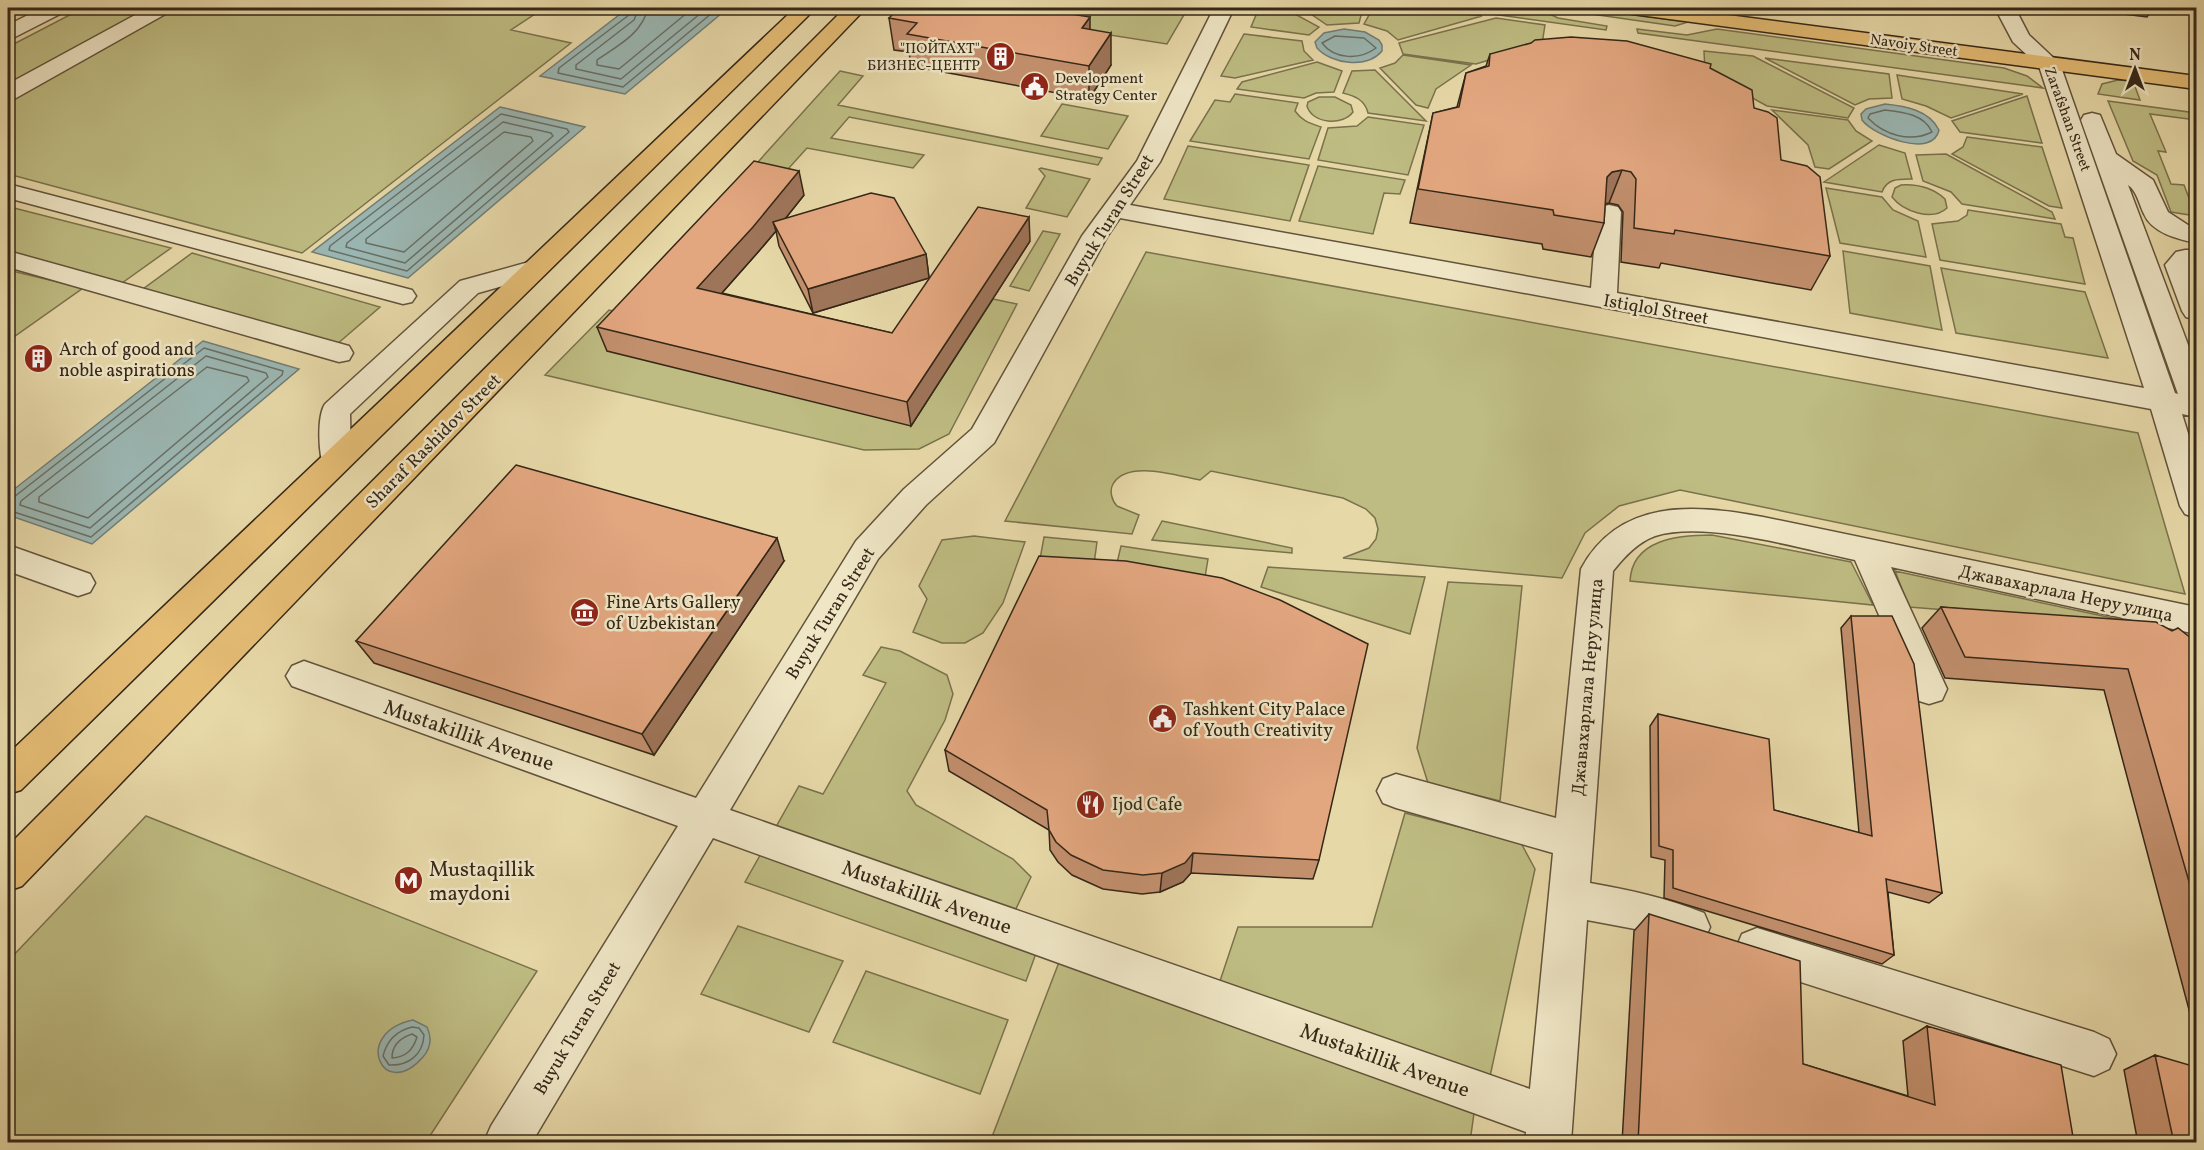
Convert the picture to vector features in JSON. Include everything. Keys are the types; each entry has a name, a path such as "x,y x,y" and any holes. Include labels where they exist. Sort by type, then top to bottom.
{"main road":[{"path":"8,778 806,8"},
{"name":"Sharaf Rashidov Street","path":"8,873 856,8"},
{"name":"Navoiy Street","path":"1632,8 2058,57 2196,83"},
{"path":"415,385 474,400"}],"street":[{"path":"8,33 57,8"},
{"path":"8,93 162,8"},
{"name":"Buyuk Turan Street","path":"507,1143 867,550 915,497 983,436 1095,236 1148,162 1224,8"},
{"name":"Zarafshan Street","path":"2006,8 2009,37 2058,57 2185,334 2196,405"},
{"name":"Zarafshan Street","path":"2058,57 2196,506"},
{"path":"2106,158 2144,185 2157,216 2179,231 2196,235"},
{"path":"8,191 403,296"},
{"name":"Istiqlol Street","path":"1115,210 1603,300 2196,405"},
{"path":"1603,300 1609,212"},
{"path":"2196,258 2185,258 2178,265 2196,311"},
{"path":"8,260 339,353"},
{"path":"336,461 335,411 469,287 536,268"},
{"name":"Джавахарлала Неру улица","path":"1549,1130 1597,569 1617,544 1639,530 1662,522 1717,522 1867,549 2196,621"},
{"path":"1867,549 1929,689"},
{"path":"8,558 78,583"},
{"name":"Mustakillik Avenue","path":"304,676 704,818 1549,1130"},
{"path":"1396,791 1575,841"},
{"path":"1570,898 1635,910 2094,1054"}],"shaded area":[{"path":"83,8 152,8 8,87 8,47"},
{"path":"169,8 353,8 366,10 370,8 544,8 511,30 571,43 302,253 8,174 8,97"},
{"path":"939,8 1188,8 1167,44"},
{"path":"1259,8 1284,8 1319,27 1309,35 1251,27"},
{"path":"1302,8 1363,8 1359,23 1327,25"},
{"path":"1373,8 1414,8 1482,16 1398,40 1387,31 1364,24"},
{"path":"1448,8 1537,8 1558,18 1607,26 1606,30"},
{"path":"1563,8 1584,8 1688,22 1675,26 1570,11"},
{"path":"1496,18 1545,25 1542,44 1476,64 1403,54 1399,43"},
{"path":"1637,29 1687,35 1717,29 2004,68 2027,76 2043,88 1638,33"},
{"path":"1244,34 1302,41 1304,51 1313,60 1235,78 1221,76"},
{"path":"1704,51 1753,56 1854,108 1848,118 1767,106 1705,72"},
{"path":"1403,55 1471,65 1436,89 1428,108 1416,105 1380,68 1395,63"},
{"path":"1765,58 1889,74 1892,98 1869,99 1855,105"},
{"path":"1317,62 1342,71 1334,92 1316,93 1304,98 1237,89 1242,82"},
{"path":"1375,70 1426,121 1368,113 1365,105 1359,99 1343,93 1352,71"},
{"path":"840,71 863,76 838,105 1102,158 1098,165 849,117 831,138 924,155 913,168 807,148 779,179 748,173"},
{"path":"1897,75 2023,94 1951,118 1926,106 1902,99"},
{"path":"2118,80 2133,81 2140,100 2098,94 2102,84"},
{"path":"1235,94 1298,103 1295,111 1300,117 1321,127 1309,159 1190,141 1215,100 1230,102"},
{"path":"2027,96 2042,143 1960,132 1952,121"},
{"path":"1319,97 1335,97 1351,105 1353,112 1342,120 1321,120 1310,112 1307,106 1308,102"},
{"path":"2108,101 2196,113 2196,120 2150,114 2166,152 2158,151 2171,184 2184,185 2196,216 2171,212 2157,175 2133,161"},
{"path":"1062,104 1128,116 1108,149 1041,136"},
{"path":"1772,110 1848,120 1856,131 1872,141 1829,169 1815,167 1808,145"},
{"path":"1368,117 1424,125 1408,175 1318,160 1328,128 1357,126"},
{"path":"1967,137 2042,147 2062,208 2049,206 1952,154 1963,147"},
{"path":"1879,145 1905,153 1912,179 1899,179 1891,182 1884,187 1882,192 1824,182"},
{"path":"1188,146 1309,165 1290,221 1164,199"},
{"path":"1946,154 2052,212 2055,219 1962,204 1951,192 1923,181 1916,155"},
{"path":"1318,166 1405,180 1400,194 1384,193 1373,234 1299,221"},
{"path":"1039,169 1090,179 1067,217 1026,208 1045,176"},
{"path":"1901,185 1930,189 1945,199 1947,208 1934,214 1926,214 1903,207 1892,197 1895,188"},
{"path":"1826,188 1882,197 1893,210 1918,221 1926,257 1840,243"},
{"path":"14,208 171,248 122,283 8,253 8,212"},
{"path":"1968,210 2061,224 2065,237 2073,238 2085,284 1940,260 1932,224 1958,221 1967,215"},
{"path":"1043,231 1060,234 1029,291 1010,286"},
{"path":"1843,251 1930,266 1942,330 1850,313"},
{"path":"1146,252 2138,433 2185,594 1680,490 1619,506 1585,533 1562,578 1343,558 1369,548 1376,539 1378,529 1375,518 1366,509 1343,498 1211,471 1200,480 1154,471 1129,472 1120,476 1113,484 1112,496 1117,506 1139,515 1132,534 1005,521"},
{"path":"192,253 380,307 336,345 143,289"},
{"path":"1941,268 2085,292 2108,358 1956,333"},
{"path":"8,270 83,288 8,341"},
{"path":"993,299 1017,304 949,434 919,449 864,450 545,375 609,310 639,317 911,426"},
{"path":"1162,521 1292,548 1292,553 1152,540"},
{"path":"1712,535 1851,562 1873,605 1630,581 1633,567 1639,556 1648,548 1672,538"},
{"path":"974,536 1025,542 1003,603 983,633 965,643 942,643 913,632 927,599 919,586 942,540"},
{"path":"1044,537 1097,542 1094,564 1040,559"},
{"path":"1121,546 1208,559 1205,577 1117,563"},
{"path":"1268,567 1425,577 1410,634 1261,587"},
{"path":"1895,571 2149,626 1909,607"},
{"path":"1448,582 1522,586 1500,801 1428,783 1417,748"},
{"path":"881,647 900,651 947,675 953,694 945,720 907,791 916,805 1013,859 1031,877 1014,913 1039,945 1026,981 745,882 799,786 823,794 886,683 863,675"},
{"path":"1405,813 1521,843 1535,869 1489,1081 1218,987 1238,927 1372,927"},
{"path":"146,816 537,971 426,1142 8,1142 8,961"},
{"path":"738,926 843,961 809,1032 701,994"},
{"path":"1061,957 1474,1113 1470,1142 990,1142"},
{"path":"866,971 1008,1020 980,1094 833,1042"}],"water":[{"path":"628,8 728,8 625,94 540,76"},
{"path":"1344,29 1365,32 1379,40 1382,51 1367,60 1349,62 1331,58 1317,48 1315,42 1324,33"},
{"path":"1885,104 1916,110 1929,118 1939,130 1934,139 1926,143 1903,142 1878,132 1862,120 1861,114 1866,109"},
{"path":"500,107 585,127 408,278 312,252"},
{"path":"203,341 299,369 92,544 8,515 8,494"},
{"path":"413,1020 427,1027 430,1035 428,1050 409,1069 396,1072 386,1069 380,1061 378,1050 383,1038 394,1027"}],"building":[{"path":"899,8 1033,8 1090,17 1082,28 1111,33 1089,66 907,34 917,23 889,18"},
{"path":"1571,37 1627,41 1711,64 1710,68 1752,90 1754,108 1768,112 1777,118 1781,160 1807,166 1820,177 1830,256 1675,230 1674,234 1634,228 1636,179 1631,172 1622,170 1612,172 1607,177 1604,223 1554,215 1553,210 1418,189 1433,113 1459,107 1466,73 1489,66 1490,54 1535,40"},
{"path":"754,161 799,171 753,227 697,288 892,333 978,207 1029,217 907,402 597,327"},
{"path":"871,193 894,198 926,254 808,289 773,222"},
{"name":"Fine Arts Gallery of Uzbekistan","path":"516,465 777,538 642,734 356,641"},
{"name":"Tashkent City Palace of Youth Creativity","path":"1039,556 1126,561 1222,578 1280,600 1368,644 1319,860 1193,853 1185,863 1162,873 1143,875 1103,870 1071,855 1056,842 1049,830 1047,810 945,750"},
{"path":"1941,607 2156,622 2172,631 2178,628 2196,642 2196,906 2128,669 1965,657"},
{"path":"1851,616 1892,616 1914,664 1942,893 1886,879 1894,955 1673,888 1673,850 1659,846 1658,714 1769,739 1774,810 1872,836"},
{"path":"1649,914 1800,961 1803,1064 1935,1105 1927,1026 2061,1065 2074,1143 1638,1143"},
{"path":"2155,1055 2196,1067 2196,1143 2174,1143"}],"place":[{"name":"\"ПОЙТАХТ\" БИЗНЕС-ЦЕНТР","path":"1001,57"},
{"name":"Development Strategy Center","path":"1034,87"},
{"name":"Arch of good and noble aspirations","path":"38,359"},
{"name":"Fine Arts Gallery of Uzbekistan","path":"585,612"},
{"name":"Tashkent City Palace of Youth Creativity","path":"1162,719"},
{"name":"Ijod Cafe","path":"1091,804"},
{"name":"Mustaqillik maydoni","path":"408,881"}]}
